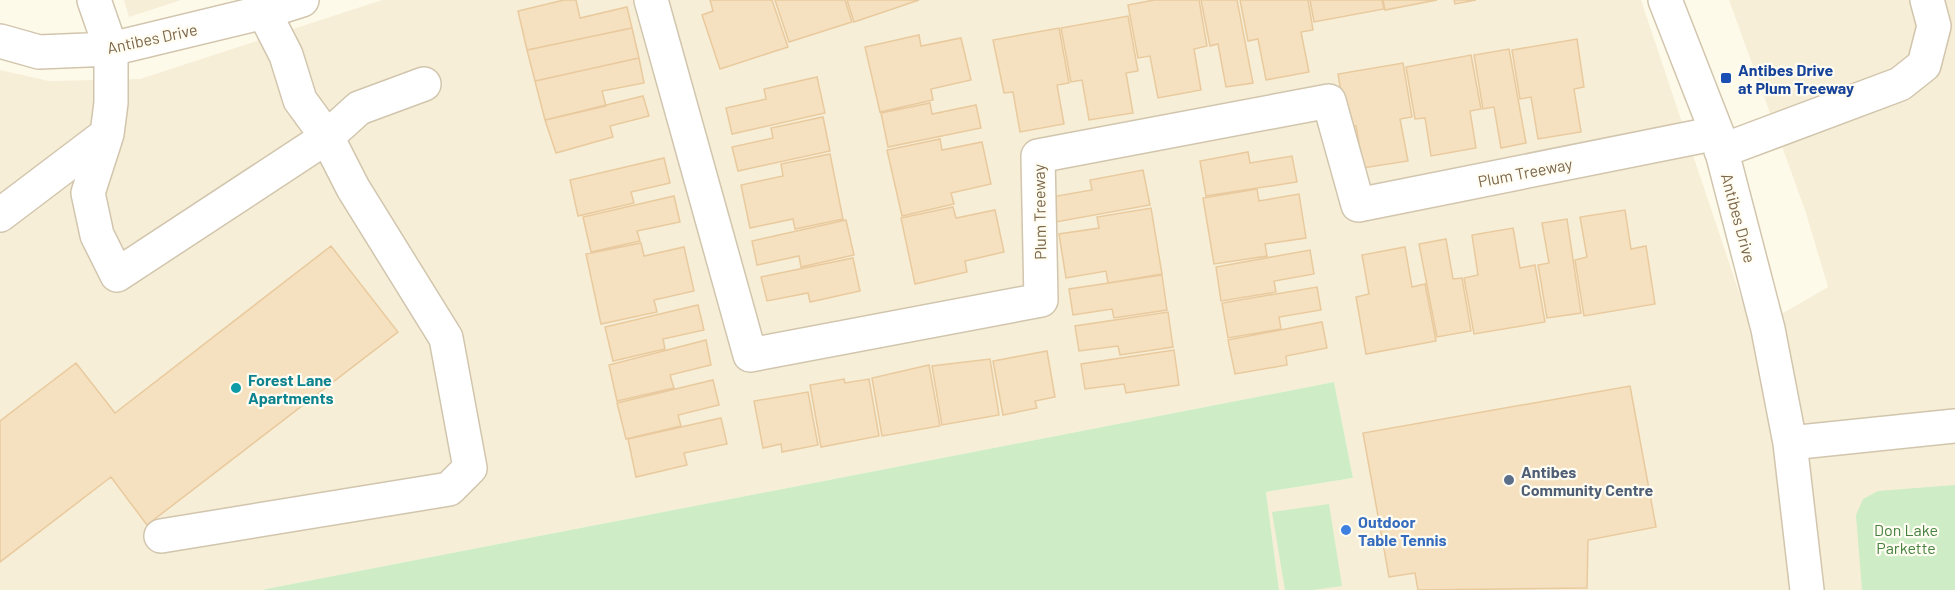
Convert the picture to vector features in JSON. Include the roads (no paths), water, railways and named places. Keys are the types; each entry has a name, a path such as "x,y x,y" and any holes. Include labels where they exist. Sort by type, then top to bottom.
{"street":[{"path":"94,0 111,49 111,103 107,134 88,193 97,235 117,275 327,137 358,108 424,84"},
{"name":"Antibes Drive","path":"0,42 39,52 111,49 264,12 302,0"},
{"name":"Plum Treeway","path":"651,0 750,355 1041,300 1038,156 1329,101 1358,205 1719,142"},
{"name":"Antibes Drive","path":"1665,0 1719,142 1768,329 1790,443 1807,590"},
{"path":"1719,142 1900,84 1924,64 1934,26 1927,0"},
{"path":"161,536 448,489 470,468 446,338 353,188 327,137 300,100 286,55 264,12"},
{"path":"0,215 107,134"},
{"path":"1790,443 1955,426"}],"place":[{"name":"Antibes Drive at Plum Treeway","path":"1726,78"},
{"name":"Forest Lane Apartments","path":"236,388"},
{"name":"Antibes Community Centre","path":"1509,480"},
{"name":"Outdoor Table Tennis","path":"1346,530"}],"park label":[{"name":"Don Lake Parkette","path":"1906,538"}]}
